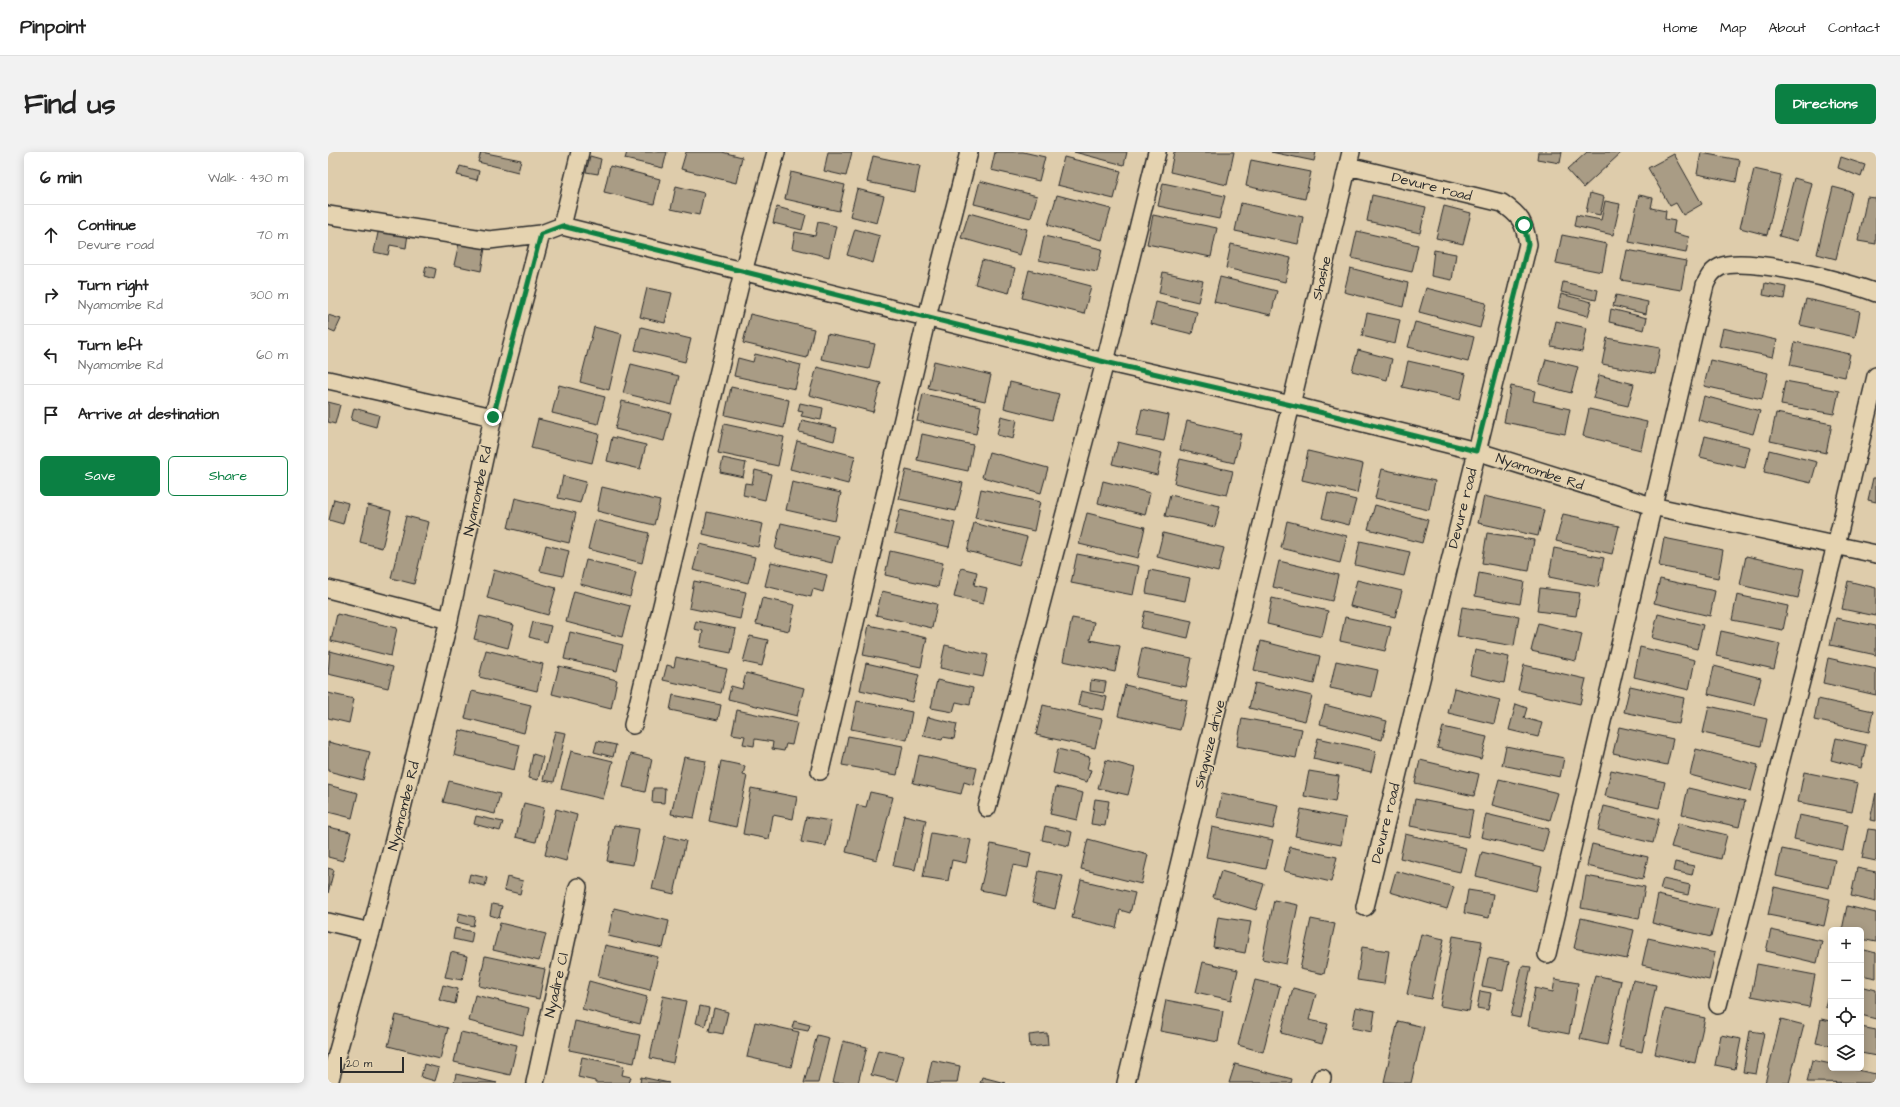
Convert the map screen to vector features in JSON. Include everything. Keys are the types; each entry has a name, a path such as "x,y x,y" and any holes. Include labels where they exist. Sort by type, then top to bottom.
{"street":[{"path":"328,215 489,240 541,234 562,226 580,152"},
{"path":"634,725 743,272 776,152"},
{"path":"820,771 927,317 969,152"},
{"path":"988,808 1105,362 1157,152"},
{"name":"Shashe","path":"1291,405 1349,159"},
{"name":"Devure road","path":"1349,159 1502,203 1516,212 1524,225 1528,244 1365,907"},
{"name":"Nyamombe Rd","path":"562,226 1105,362 1291,405 1476,451 1652,506 1876,554"},
{"name":"Nyamombe Rd","path":"329,1083 371,932 449,620 493,417 541,234"},
{"path":"1547,954 1652,506 1705,285 1710,274 1722,266 1760,264 1844,283 1876,293"},
{"path":"1718,1006 1836,545 1876,376"},
{"path":"328,380 493,417"},
{"name":"Singwize drive","path":"1126,1083 1291,405"},
{"path":"328,589 449,620"},
{"name":"Nyadire Cl","path":"535,1083 578,888"},
{"path":"328,922 371,932"}],"building":[{"path":"481,152 521,160 518,172 478,162"},
{"path":"627,152 667,152 663,168 625,159"},
{"path":"686,152 722,152 742,157 736,183 681,169"},
{"path":"828,152 852,152 846,176 824,171"},
{"path":"995,152 1023,152 1045,157 1039,181 991,170"},
{"path":"1074,152 1127,152 1124,165"},
{"path":"1174,152 1234,152 1227,185 1170,172"},
{"path":"1271,152 1316,152 1314,161"},
{"path":"1538,152 1562,152 1560,163 1537,159"},
{"path":"1587,152 1622,152 1583,188 1567,170"},
{"path":"1701,153 1740,160 1736,182 1697,174"},
{"path":"1674,154 1702,204 1683,215 1676,203 1670,206 1648,168"},
{"path":"590,156 601,159 598,174 586,172"},
{"path":"873,156 920,166 915,192 867,182"},
{"path":"1064,157 1121,171 1114,199 1057,185"},
{"path":"1841,157 1865,165 1861,177 1838,168"},
{"path":"1251,160 1311,172 1305,199 1246,186"},
{"path":"460,166 479,171 477,180 457,175"},
{"path":"610,166 660,179 654,204 604,192"},
{"path":"1754,169 1781,175 1767,235 1740,228"},
{"path":"791,172 845,185 839,211 785,199"},
{"path":"1794,178 1812,183 1798,241 1779,236"},
{"path":"980,181 1037,196 1031,218 974,204"},
{"path":"1163,183 1225,196 1219,219 1158,206"},
{"path":"676,186 704,193 699,215 671,209"},
{"path":"1833,187 1852,192 1836,259 1817,254"},
{"path":"857,189 884,196 877,223 850,216"},
{"path":"1590,193 1604,197 1600,215 1586,212"},
{"path":"1057,195 1111,209 1102,240 1048,225"},
{"path":"1372,195 1426,207 1420,233 1367,221"},
{"path":"1639,195 1653,198 1651,208 1666,211 1665,219 1675,221 1673,233 1689,237 1686,253 1629,242"},
{"path":"1867,197 1876,198 1876,244 1858,241"},
{"path":"1605,201 1620,204 1613,235 1574,226 1576,215 1601,220"},
{"path":"1241,203 1303,217 1298,244 1235,231"},
{"path":"1444,206 1471,213 1463,244 1436,238"},
{"path":"777,207 806,215 802,230 773,223"},
{"path":"969,213 1027,229 1020,255 961,238"},
{"path":"1153,215 1217,228 1211,257 1147,244"},
{"path":"818,222 836,226 829,257 792,248 795,232 815,236"},
{"path":"379,228 408,234 406,248 390,245 388,255 374,252"},
{"path":"855,229 880,236 873,263 847,255"},
{"path":"1357,231 1418,245 1412,272 1351,258"},
{"path":"1562,235 1607,244 1602,272 1556,263"},
{"path":"1044,236 1102,249 1097,272 1039,260"},
{"path":"459,243 485,248 481,271 454,265"},
{"path":"1231,244 1291,258 1285,282 1226,268"},
{"path":"1434,250 1456,254 1452,280 1431,276"},
{"path":"1627,250 1686,261 1681,290 1621,280"},
{"path":"982,260 1015,268 1009,293 975,284"},
{"path":"426,266 436,269 434,279 424,276"},
{"path":"1350,268 1408,283 1403,307 1344,292"},
{"path":"1029,270 1091,286 1084,314 1022,298"},
{"path":"1163,272 1203,281 1198,302 1159,293"},
{"path":"1220,277 1277,291 1271,315 1214,302"},
{"path":"1563,282 1598,290 1596,300 1561,292"},
{"path":"1765,283 1786,287 1784,299 1763,295"},
{"path":"647,288 672,293 665,323 640,317"},
{"path":"1426,288 1486,303 1480,328 1419,312"},
{"path":"1561,294 1592,302 1588,316 1558,308"},
{"path":"1616,295 1648,302 1646,314 1613,306"},
{"path":"1806,299 1860,311 1855,337 1800,325"},
{"path":"1156,302 1197,312 1192,334 1151,324"},
{"path":"1611,309 1647,318 1644,330 1609,322"},
{"path":"1367,313 1400,320 1395,344 1362,336"},
{"path":"750,314 814,329 807,358 743,343"},
{"path":"328,315 341,319 335,332 328,329"},
{"path":"1556,321 1587,328 1582,352 1551,346"},
{"path":"1415,322 1474,337 1468,362 1408,347"},
{"path":"594,327 622,334 609,390 580,382"},
{"path":"641,327 691,339 685,362 635,350"},
{"path":"1723,328 1777,340 1773,357 1719,346"},
{"path":"827,334 875,344 869,369 821,359"},
{"path":"1607,338 1660,348 1655,374 1602,364"},
{"path":"1795,342 1850,354 1845,377 1790,365"},
{"path":"1358,350 1392,359 1387,380 1352,371"},
{"path":"755,354 801,365 795,389 734,376 738,358 753,362"},
{"path":"1546,359 1578,367 1571,393 1539,384"},
{"path":"1710,360 1768,373 1762,399 1704,386"},
{"path":"934,361 991,375 985,401 928,388"},
{"path":"1408,361 1466,374 1460,400 1402,387"},
{"path":"631,364 679,376 672,405 623,393"},
{"path":"817,367 881,383 873,412 809,395"},
{"path":"1599,375 1634,384 1628,406 1593,398"},
{"path":"1785,381 1839,391 1834,414 1781,405"},
{"path":"1010,382 1059,394 1052,420 1004,408"},
{"path":"559,385 605,397 598,424 552,413"},
{"path":"1511,386 1535,391 1533,401 1570,409 1565,434 1504,422"},
{"path":"731,387 789,400 784,428 725,415"},
{"path":"923,394 981,406 976,434 917,421"},
{"path":"1704,396 1760,411 1753,434 1698,420"},
{"path":"622,401 671,413 664,441 615,429"},
{"path":"328,402 340,405 335,424 328,422"},
{"path":"800,403 823,408 821,420 801,416 803,412 798,411"},
{"path":"354,408 379,415 376,427 351,420"},
{"path":"1142,409 1169,415 1164,441 1136,436"},
{"path":"1589,409 1647,422 1641,450 1583,436"},
{"path":"1776,413 1832,424 1826,453 1770,441"},
{"path":"1001,416 1017,420 1013,439 997,435"},
{"path":"538,419 599,434 592,463 531,448"},
{"path":"802,420 837,428 834,441 799,432"},
{"path":"1187,421 1241,434 1234,463 1180,450"},
{"path":"724,424 784,437 778,466 718,453"},
{"path":"922,434 973,445 968,471 917,460"},
{"path":"1705,436 1750,447 1745,468 1700,457"},
{"path":"612,437 646,445 640,469 607,461"},
{"path":"797,441 855,456 848,484 790,469"},
{"path":"1118,442 1162,453 1157,475 1112,464"},
{"path":"1769,450 1817,462 1811,483 1764,472"},
{"path":"1308,451 1363,464 1357,493 1302,480"},
{"path":"989,452 1048,468 1041,493 982,477"},
{"path":"723,458 746,463 743,477 720,472"},
{"path":"1180,459 1233,471 1227,495 1174,483"},
{"path":"1382,469 1435,481 1429,510 1375,498"},
{"path":"755,470 771,474 765,500 743,495 745,483 752,484"},
{"path":"906,470 963,483 956,511 899,499"},
{"path":"563,476 586,482 580,503 558,498"},
{"path":"1873,478 1876,478 1876,502 1868,500"},
{"path":"1103,481 1150,493 1145,515 1098,503"},
{"path":"792,482 841,493 835,521 786,510"},
{"path":"602,487 660,501 654,525 597,511"},
{"path":"981,489 1040,502 1034,531 975,518"},
{"path":"1328,493 1356,500 1349,525 1322,518"},
{"path":"1170,495 1220,506 1215,527 1165,516"},
{"path":"1484,496 1544,510 1538,536 1478,523"},
{"path":"515,498 576,513 569,543 508,528"},
{"path":"334,499 348,503 343,524 329,520"},
{"path":"368,505 391,511 382,548 360,542"},
{"path":"1375,505 1428,520 1422,543 1368,529"},
{"path":"900,510 955,523 949,547 894,534"},
{"path":"707,512 763,524 758,547 703,534"},
{"path":"1087,513 1145,527 1138,558 1079,544"},
{"path":"1563,514 1619,526 1612,554 1556,541"},
{"path":"406,516 429,522 414,584 391,578"},
{"path":"595,520 649,533 642,563 588,549"},
{"path":"1287,521 1347,536 1340,563 1281,548"},
{"path":"781,523 838,536 832,563 775,549"},
{"path":"974,523 1027,537 1019,565 967,551"},
{"path":"1163,533 1224,548 1218,572 1157,557"},
{"path":"1487,533 1534,540 1529,571 1482,563"},
{"path":"1664,538 1723,550 1718,578 1659,566"},
{"path":"1360,541 1410,552 1404,576 1355,565"},
{"path":"700,544 755,557 748,583 693,570"},
{"path":"546,545 569,551 563,576 540,571"},
{"path":"1554,548 1604,558 1598,587 1549,577"},
{"path":"890,551 943,563 938,587 885,575"},
{"path":"1077,554 1139,566 1133,595 1071,583"},
{"path":"1746,556 1804,569 1798,598 1740,585"},
{"path":"586,560 636,572 630,597 580,584"},
{"path":"1279,561 1338,575 1332,601 1273,587"},
{"path":"771,562 827,575 823,592 813,589 811,597 765,586"},
{"path":"961,568 977,572 974,585 987,588 983,604 954,597"},
{"path":"494,570 556,588 548,615 487,598"},
{"path":"1150,570 1190,578 1185,601 1146,593"},
{"path":"1479,573 1524,582 1520,604 1475,596"},
{"path":"1660,579 1715,591 1710,616 1654,603"},
{"path":"1357,580 1402,591 1395,617 1350,606"},
{"path":"694,581 746,592 740,619 689,608"},
{"path":"1848,581 1876,588 1876,616 1842,609"},
{"path":"1540,588 1580,593 1576,616 1537,611"},
{"path":"574,591 630,606 622,637 566,622"},
{"path":"882,591 937,604 932,628 876,615"},
{"path":"1737,595 1788,606 1783,630 1732,620"},
{"path":"762,598 795,605 789,631 756,624"},
{"path":"1272,598 1328,611 1322,637 1267,624"},
{"path":"1462,607 1519,616 1514,646 1457,636"},
{"path":"1145,611 1192,621 1188,638 1141,628"},
{"path":"337,614 397,628 391,656 331,641"},
{"path":"1658,614 1703,625 1697,649 1652,638"},
{"path":"480,616 514,625 508,648 474,639"},
{"path":"1345,617 1391,627 1385,651 1340,641"},
{"path":"1072,618 1094,622 1090,640 1120,646 1115,672 1063,661"},
{"path":"1836,618 1876,626 1876,655 1830,645"},
{"path":"696,621 736,629 731,653 700,647 703,631 694,629"},
{"path":"533,622 551,626 547,642 529,637"},
{"path":"1538,623 1582,634 1576,661 1531,651"},
{"path":"869,625 927,638 921,667 863,655"},
{"path":"1721,631 1780,644 1774,669 1716,656"},
{"path":"570,632 623,645 617,671 564,659"},
{"path":"750,636 768,640 762,666 743,662"},
{"path":"1261,641 1320,656 1314,684 1254,670"},
{"path":"945,645 988,655 983,677 940,668"},
{"path":"1640,647 1695,660 1689,690 1634,677"},
{"path":"1142,648 1192,658 1186,687 1136,677"},
{"path":"486,650 543,664 537,691 479,677"},
{"path":"1475,650 1509,657 1504,683 1470,675"},
{"path":"330,651 393,667 388,688 328,674"},
{"path":"676,657 727,669 721,693 663,680 667,665 674,667"},
{"path":"1828,658 1876,669 1876,695 1823,683"},
{"path":"1336,661 1378,670 1372,697 1330,688"},
{"path":"866,663 919,675 912,702 860,690"},
{"path":"1524,665 1586,679 1580,704 1518,690"},
{"path":"559,666 617,680 611,709 552,694"},
{"path":"1714,666 1761,678 1754,705 1708,694"},
{"path":"746,673 804,688 797,716 728,699 731,686 742,689"},
{"path":"937,680 973,688 970,705 956,702 953,712 931,708"},
{"path":"1091,680 1106,682 1104,693 1090,691"},
{"path":"1255,683 1312,696 1305,721 1249,708"},
{"path":"1125,685 1187,700 1180,730 1118,716"},
{"path":"1630,686 1684,698 1679,724 1624,712"},
{"path":"1454,688 1500,700 1494,724 1448,713"},
{"path":"472,691 531,705 524,733 465,718"},
{"path":"1081,691 1107,697 1104,710 1078,705"},
{"path":"328,693 354,699 349,723 328,718"},
{"path":"673,695 721,705 718,720 670,710"},
{"path":"1818,699 1873,711 1869,732 1814,720"},
{"path":"857,701 912,712 907,740 851,729"},
{"path":"1516,704 1527,708 1524,718 1542,723 1538,737 1509,730"},
{"path":"1043,705 1102,719 1095,748 1036,735"},
{"path":"1325,705 1387,721 1382,740 1320,724"},
{"path":"1709,706 1767,719 1761,746 1703,733"},
{"path":"737,710 797,723 792,745 786,744 784,751 772,749 773,742 755,739 754,746 743,744 745,736 732,734"},
{"path":"928,717 957,724 954,739 943,737 942,740 923,736"},
{"path":"1242,718 1302,729 1296,758 1237,746"},
{"path":"1443,727 1487,737 1481,759 1437,748"},
{"path":"1619,727 1673,739 1667,765 1613,753"},
{"path":"460,730 520,745 514,770 454,755"},
{"path":"555,731 566,733 554,782 543,780"},
{"path":"848,736 903,746 897,775 842,765"},
{"path":"1318,738 1376,751 1371,772 1313,759"},
{"path":"1836,738 1866,745 1861,768 1831,760"},
{"path":"597,741 616,745 613,757 594,752"},
{"path":"328,742 370,752 363,780 328,771"},
{"path":"1506,746 1564,758 1560,777 1502,765"},
{"path":"1058,749 1090,757 1087,769 1091,770 1087,782 1053,773"},
{"path":"1696,749 1758,765 1751,791 1690,775"},
{"path":"571,751 613,761 603,799 561,789"},
{"path":"533,754 543,757 538,780 528,778"},
{"path":"631,754 652,759 645,792 623,787"},
{"path":"919,755 977,768 973,785 964,782 961,794 913,783"},
{"path":"684,757 706,761 694,818 671,814"},
{"path":"1106,760 1135,768 1128,795 1098,788"},
{"path":"1420,760 1479,774 1474,796 1415,783"},
{"path":"721,761 745,766 743,775 747,776 736,827 709,821"},
{"path":"1611,770 1665,782 1659,808 1605,796"},
{"path":"1309,771 1339,776 1335,802 1304,796"},
{"path":"1804,772 1858,783 1852,812 1798,802"},
{"path":"1499,779 1558,793 1550,820 1492,805"},
{"path":"449,781 500,794 495,814 443,802"},
{"path":"328,785 358,793 352,818 328,812"},
{"path":"1056,787 1083,793 1077,820 1050,814"},
{"path":"653,788 665,788 664,803 652,802"},
{"path":"751,788 797,797 793,819 773,815 769,839 743,834"},
{"path":"1688,788 1745,801 1739,827 1682,814"},
{"path":"870,792 893,797 877,860 846,852 857,805 866,807"},
{"path":"1222,793 1278,805 1273,829 1217,817"},
{"path":"1876,793 1876,821 1870,820"},
{"path":"1095,799 1109,801 1105,826 1091,824"},
{"path":"1415,799 1473,810 1468,837 1410,826"},
{"path":"524,803 544,808 536,842 516,837"},
{"path":"1604,806 1659,819 1653,843 1598,830"},
{"path":"556,809 577,815 566,861 545,855"},
{"path":"1301,809 1346,818 1341,845 1295,836"},
{"path":"1486,814 1549,829 1543,852 1481,837"},
{"path":"904,815 926,820 915,870 893,866"},
{"path":"1799,815 1848,825 1843,850 1794,839"},
{"path":"476,816 503,822 500,831 474,824"},
{"path":"806,817 831,821 826,846 801,842"},
{"path":"1678,823 1727,835 1721,859 1671,847"},
{"path":"614,825 639,829 633,865 607,861"},
{"path":"1045,826 1072,832 1069,846 1042,840"},
{"path":"328,827 351,832 343,861 328,857"},
{"path":"1212,827 1273,840 1266,869 1206,857"},
{"path":"1868,829 1876,830 1876,861 1862,858"},
{"path":"931,833 971,840 966,863 952,860 948,881 923,877"},
{"path":"1405,834 1466,848 1460,872 1400,858"},
{"path":"665,836 686,841 674,894 652,889"},
{"path":"1088,839 1148,855 1141,884 1081,869"},
{"path":"991,844 1031,853 1028,868 1013,865 1006,895 980,890"},
{"path":"1592,844 1648,857 1643,879 1587,866"},
{"path":"1290,847 1337,857 1331,882 1284,871"},
{"path":"1782,849 1835,860 1829,888 1776,876"},
{"path":"1482,852 1542,867 1536,891 1476,876"},
{"path":"1675,862 1694,866 1692,875 1673,871"},
{"path":"328,868 334,870 328,893"},
{"path":"1857,868 1876,872 1876,902 1851,896"},
{"path":"1039,871 1063,876 1055,909 1032,903"},
{"path":"1221,871 1264,884 1256,910 1213,897"},
{"path":"1396,871 1454,887 1447,909 1390,892"},
{"path":"470,874 487,878 485,886 468,882"},
{"path":"1586,876 1645,887 1639,919 1581,908"},
{"path":"507,877 523,881 520,894 504,890"},
{"path":"1663,879 1690,885 1688,895 1660,889"},
{"path":"1081,880 1135,893 1130,913 1120,910 1116,928 1072,918"},
{"path":"1774,887 1830,899 1824,926 1768,915"},
{"path":"1468,890 1493,894 1489,918 1464,913"},
{"path":"1658,895 1718,909 1711,937 1652,923"},
{"path":"1274,900 1298,905 1286,964 1262,959"},
{"path":"492,904 502,906 499,918 490,915"},
{"path":"1847,906 1876,913 1876,942 1864,940 1864,927 1843,927"},
{"path":"614,908 669,921 663,948 608,936"},
{"path":"459,913 475,917 473,926 457,922"},
{"path":"1218,917 1251,922 1245,953 1213,947"},
{"path":"1581,918 1634,930 1627,959 1574,948"},
{"path":"1311,919 1335,924 1324,974 1300,969"},
{"path":"500,923 546,934 539,961 493,950"},
{"path":"455,928 473,932 471,943 453,939"},
{"path":"1771,930 1822,941 1817,963 1766,951"},
{"path":"1421,934 1444,939 1431,999 1407,994"},
{"path":"1453,936 1482,941 1469,1011 1440,1006"},
{"path":"1648,938 1715,953 1709,980 1642,965"},
{"path":"605,945 658,957 650,990 598,977"},
{"path":"1362,947 1389,951 1384,984 1357,980"},
{"path":"1864,950 1876,953 1876,978 1864,976"},
{"path":"451,952 467,956 462,980 445,977"},
{"path":"485,956 545,969 539,999 479,986"},
{"path":"1488,958 1509,962 1503,990 1482,986"},
{"path":"1203,962 1238,970 1231,1000 1196,992"},
{"path":"1757,964 1815,975 1809,1007 1751,996"},
{"path":"1522,966 1531,967 1520,1018 1511,1016"},
{"path":"1595,975 1621,981 1607,1045 1580,1039"},
{"path":"1555,979 1578,983 1569,1034 1528,1026 1535,988 1553,992"},
{"path":"1255,980 1280,986 1263,1052 1238,1045"},
{"path":"1633,980 1656,985 1642,1052 1619,1047"},
{"path":"589,981 647,997 640,1024 582,1009"},
{"path":"443,985 458,989 455,1004 439,1000"},
{"path":"1864,987 1876,990 1876,1019 1864,1016"},
{"path":"1293,988 1316,994 1309,1020 1328,1024 1322,1044 1281,1033"},
{"path":"1480,991 1491,993 1488,1010 1477,1008"},
{"path":"475,995 529,1008 523,1035 469,1021"},
{"path":"1828,995 1828,1008 1825,1007"},
{"path":"663,996 686,1001 673,1063 650,1058"},
{"path":"1166,1000 1223,1011 1218,1042 1160,1031"},
{"path":"700,1006 709,1008 705,1026 696,1023"},
{"path":"1356,1007 1375,1011 1372,1032 1352,1028"},
{"path":"714,1008 728,1012 723,1034 709,1031"},
{"path":"1665,1009 1705,1018 1695,1063 1655,1054"},
{"path":"396,1015 448,1028 440,1059 388,1046"},
{"path":"1781,1019 1804,1025 1789,1083 1765,1083"},
{"path":"1821,1019 1828,1020 1828,1045 1816,1043"},
{"path":"575,1021 640,1035 634,1063 569,1050"},
{"path":"794,1021 810,1025 808,1031 792,1028"},
{"path":"1398,1021 1424,1027 1411,1083 1384,1082"},
{"path":"755,1022 799,1032 791,1067 747,1057"},
{"path":"1864,1028 1876,1030 1876,1056 1864,1054"},
{"path":"1750,1031 1764,1033 1756,1074 1743,1072"},
{"path":"461,1032 517,1045 510,1075 454,1062"},
{"path":"1047,1033 1048,1045 1030,1047 1029,1035"},
{"path":"817,1035 829,1038 818,1083 804,1083"},
{"path":"1721,1035 1741,1039 1735,1069 1715,1065"},
{"path":"843,1041 867,1047 858,1083 833,1083"},
{"path":"878,1050 904,1056 897,1081 871,1075"},
{"path":"582,1057 624,1066 622,1075 631,1077 629,1083 595,1083 595,1081 578,1077"},
{"path":"932,1060 960,1066 957,1083 927,1083"},
{"path":"1812,1060 1828,1063 1828,1071 1862,1071 1876,1074 1876,1083 1807,1082"},
{"path":"424,1064 439,1068 435,1081 421,1077"},
{"path":"1235,1064 1292,1079 1291,1083 1229,1083"},
{"path":"456,1074 497,1083 454,1083"},
{"path":"641,1077 669,1083 640,1083"},
{"path":"982,1077 1005,1083 980,1083"}],"route":[{"path":"493,417 541,234 562,226 1105,362 1291,405 1476,451 1528,244 1524,225"}]}
